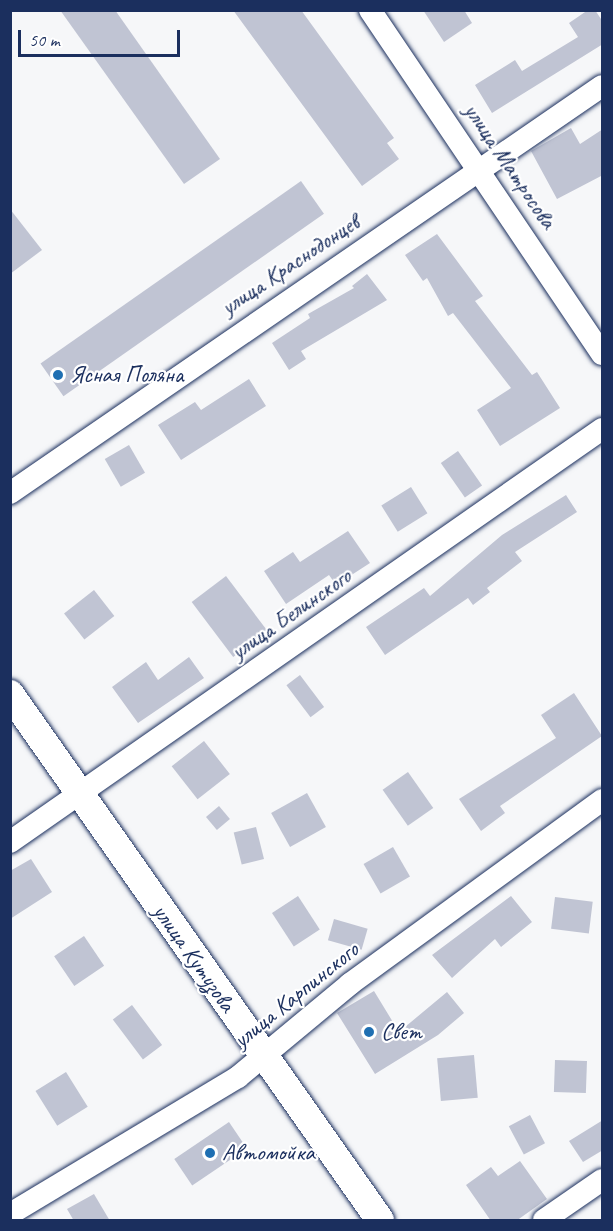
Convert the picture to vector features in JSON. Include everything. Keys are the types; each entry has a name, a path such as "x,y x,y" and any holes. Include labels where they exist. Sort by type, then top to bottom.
{"main road":[{"name":"улица Кутузова","path":"10,694 380,1221"}],"street":[{"name":"улица Матросова","path":"370,10 480,169 603,354"},
{"name":"улица Краснодонцев","path":"10,493 603,86"},
{"name":"улица Белинского","path":"10,842 81,796 603,429"},
{"name":"улица Карпинского","path":"10,1214 238,1077 350,984 603,800"},
{"path":"544,1221 603,1179"}],"building":[{"path":"60,10 115,10 220,159 184,184"},
{"path":"233,10 301,10 394,138 387,143 399,159 362,186"},
{"path":"423,10 464,10 472,23 444,42"},
{"path":"588,10 595,10 603,22 603,44 492,113 475,85 515,60 522,71 578,37 569,23"},
{"path":"571,128 580,144 603,129 603,175 557,199 531,151"},
{"path":"301,181 324,214 63,396 41,363"},
{"path":"10,209 42,250 10,274"},
{"path":"437,234 483,296 475,301 532,375 537,372 560,408 500,446 477,410 511,388 453,313 448,316 427,278 423,281 405,255"},
{"path":"367,274 387,300 301,351 306,359 289,370 272,343 310,318 308,314 354,288 352,286"},
{"path":"249,379 266,406 181,460 158,425 195,402 201,410"},
{"path":"129,445 145,473 121,487 105,459"},
{"path":"458,451 482,485 465,497 441,463"},
{"path":"411,487 427,513 398,532 381,506"},
{"path":"566,495 577,512 515,552 522,561 487,588 490,592 473,605 468,598 385,655 366,627 424,588 430,596 502,535"},
{"path":"348,531 370,563 336,585 329,575 286,604 264,571 293,552 300,562"},
{"path":"226,576 268,631 233,657 192,602"},
{"path":"94,590 114,616 84,639 64,613"},
{"path":"189,657 204,678 138,723 112,687 146,662 158,680"},
{"path":"300,675 324,707 310,717 286,685"},
{"path":"574,693 602,736 500,806 505,813 481,831 459,799 556,738 541,715"},
{"path":"204,741 230,774 198,799 172,766"},
{"path":"408,772 433,808 408,826 383,790"},
{"path":"307,793 326,827 290,847 271,813"},
{"path":"219,806 230,819 217,830 206,817"},
{"path":"256,827 264,859 242,865 234,833"},
{"path":"393,847 410,876 381,893 364,864"},
{"path":"31,859 52,892 10,919 10,871"},
{"path":"298,896 320,930 294,946 272,913"},
{"path":"511,896 532,922 501,947 495,939 452,978 432,955"},
{"path":"555,897 593,902 589,933 551,929"},
{"path":"334,919 368,929 362,950 328,940"},
{"path":"84,936 104,966 74,986 54,956"},
{"path":"374,991 399,1032 447,992 464,1013 438,1035 375,1074 337,1013"},
{"path":"132,1005 162,1045 143,1059 113,1019"},
{"path":"474,1055 478,1098 441,1101 437,1058"},
{"path":"555,1060 587,1061 586,1093 554,1092"},
{"path":"66,1072 88,1107 57,1126 35,1091"},
{"path":"530,1115 545,1143 524,1155 509,1126"},
{"path":"603,1120 603,1150 583,1162 569,1141"},
{"name":"Автомойка","path":"229,1122 247,1149 192,1185 174,1159"},
{"path":"520,1161 547,1199 516,1221 491,1221 466,1185 491,1167 498,1176"},
{"path":"94,1194 110,1221 74,1221 67,1209"}],"place":[{"name":"Ясная Поляна","path":"58,375"},
{"name":"Свет","path":"369,1032"},
{"name":"Автомойка","path":"210,1153"}]}
